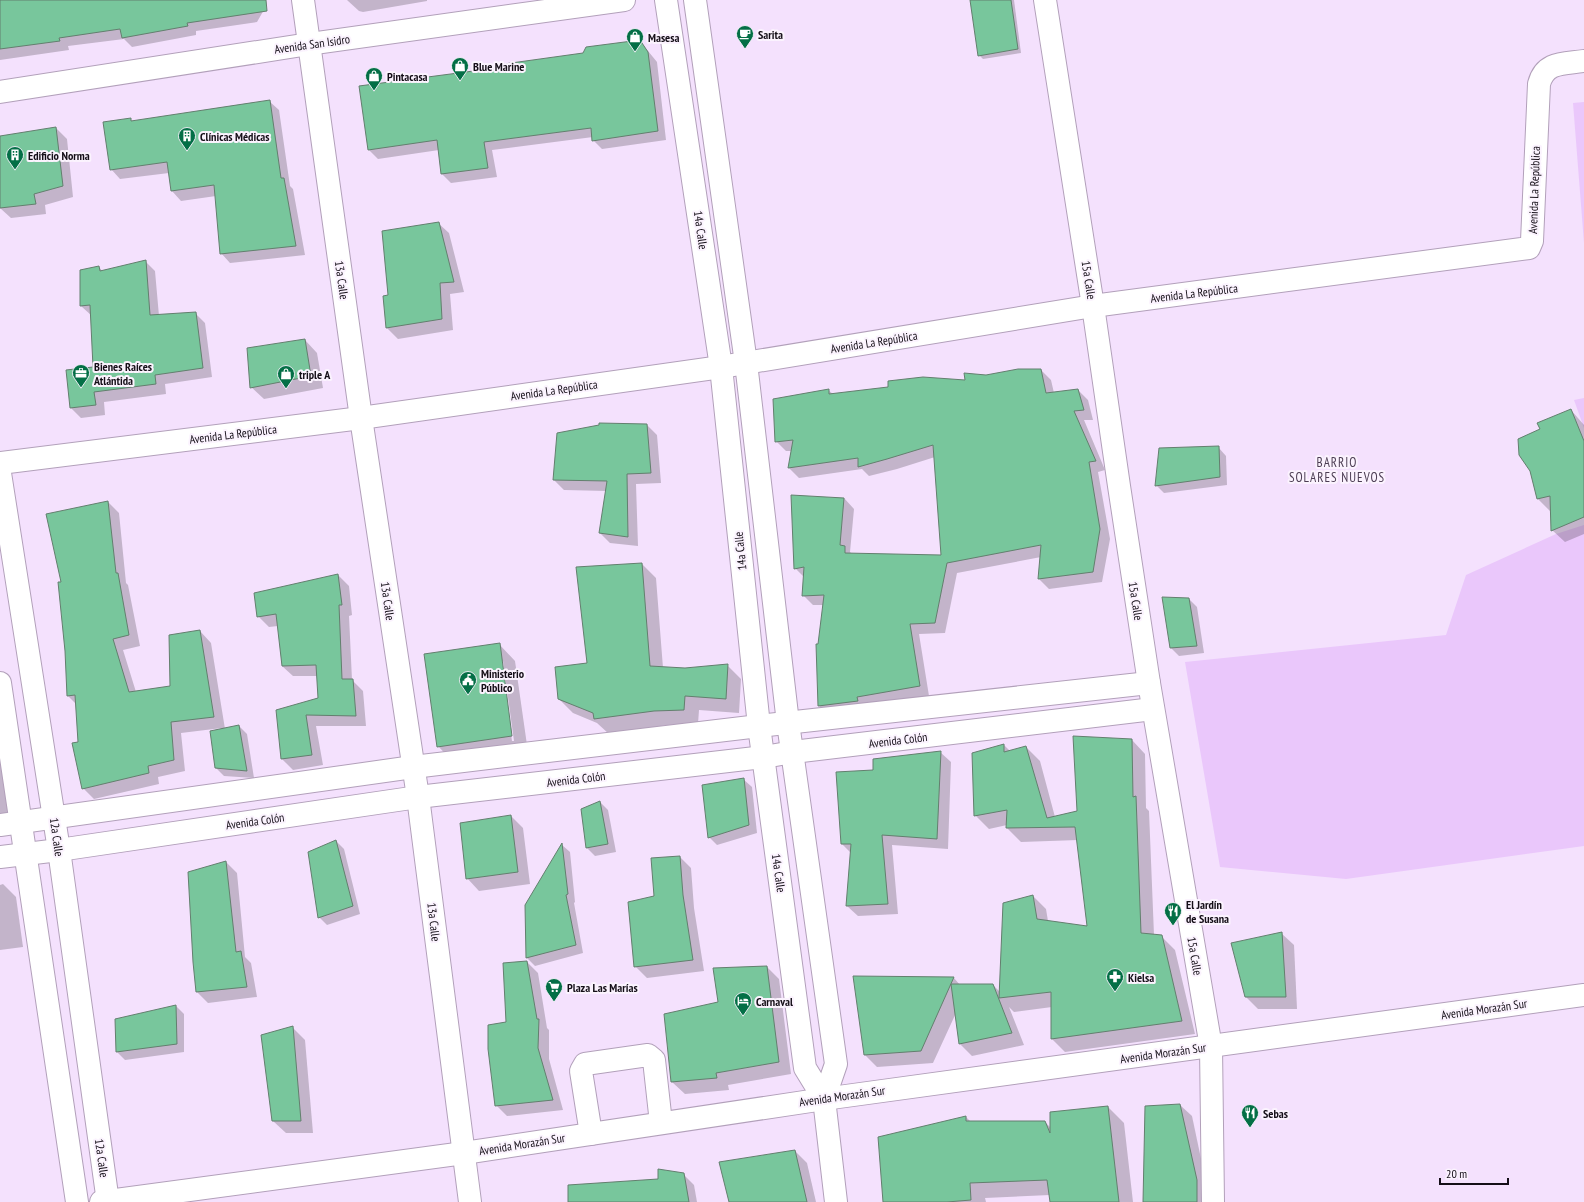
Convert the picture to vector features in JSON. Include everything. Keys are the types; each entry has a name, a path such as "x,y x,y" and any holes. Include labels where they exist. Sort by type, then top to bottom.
{"street":[{"name":"13a Calle","path":"303,0 361,418 418,798 470,1202"},
{"name":"Avenida San Isidro","path":"0,92 309,44 624,0"},
{"name":"14a Calle","path":"666,0 721,367 759,726 805,1068 824,1099 836,1202"},
{"name":"14a Calle","path":"695,0 746,362 788,722 836,1064 824,1099"},
{"name":"15a Calle","path":"1045,0 1093,306 1153,709 1211,1047 1213,1202"},
{"name":"Avenida La República","path":"0,463 361,418 721,367 1093,306 1528,248 1532,241 1539,84 1541,75 1546,69 1555,65 1584,61"},
{"name":"12a Calle","path":"0,473 59,850 108,1202"},
{"path":"0,682 77,1202"},
{"path":"0,825 413,767 788,722 1149,683"},
{"name":"Avenida Colón","path":"0,857 59,850 418,798 1153,709"},
{"name":"Avenida Morazán Sur","path":"101,1202 464,1153 824,1099 1584,995"},
{"path":"591,1134 581,1071 585,1064 648,1055 652,1056 654,1060 661,1123"}],"shaded area":[{"path":"1584,102 1584,243 1573,103"},
{"path":"1584,398 1584,428 1574,400"},
{"path":"1584,525 1584,846 1346,879 1220,867 1185,662 1446,635 1466,575 1556,534"}],"building":[{"path":"0,0 266,0 267,11 187,23 188,26 122,38 120,29 59,38 60,41 0,49"},
{"path":"970,0 1011,0 1018,49 978,56"},
{"path":"640,40 648,52 658,131 592,141 591,128 484,142 488,168 441,174 437,140 368,150 359,86 504,67 504,64 583,53 586,47"},
{"path":"270,100 281,178 284,178 296,246 220,254 214,185 171,191 167,162 110,170 103,122 131,118 131,121"},
{"path":"56,127 63,186 34,194 36,204 0,208 0,136"},
{"path":"439,222 454,282 440,283 442,319 386,328 383,296 388,295 382,231"},
{"path":"146,260 150,315 196,312 203,368 155,375 156,384 94,392 96,405 70,408 66,370 93,367 90,305 80,306 80,270 99,266 100,271"},
{"path":"305,339 311,376 250,388 247,348"},
{"path":"1018,369 1041,369 1046,393 1078,389 1084,410 1074,411 1096,461 1089,462 1100,529 1093,572 1038,579 1041,545 947,563 935,623 910,624 920,686 857,697 858,701 818,706 816,644 818,644 824,595 802,596 804,567 794,569 791,495 844,498 840,545 845,546 845,553 941,555 933,445 858,467 858,458 788,468 793,440 775,442 773,399 829,389 829,394 888,387 888,381 923,377 965,380 964,373 986,375"},
{"path":"1571,409 1584,441 1584,517 1551,531 1550,496 1537,499 1530,471 1519,455 1518,439 1540,429 1537,423"},
{"path":"599,423 647,424 651,473 627,474 628,537 599,533 607,481 553,480 557,433 599,425"},
{"path":"1219,446 1220,477 1155,486 1159,448"},
{"path":"108,501 116,573 118,573 129,635 113,639 129,692 170,686 169,635 200,630 214,717 171,722 174,760 148,766 149,773 82,789 72,743 78,742 75,695 67,696 65,651 58,582 61,582 46,514"},
{"path":"642,563 650,666 685,668 728,664 726,699 685,696 684,710 654,711 594,719 593,713 558,699 555,667 587,663 576,567"},
{"path":"338,574 342,605 339,605 342,679 353,679 356,716 306,715 312,755 281,759 276,710 318,698 316,665 282,666 276,614 257,617 254,593"},
{"path":"1162,597 1189,598 1197,646 1170,648"},
{"name":"Ministerio Público","path":"500,643 512,736 437,747 424,654"},
{"path":"239,725 247,771 215,768 210,731"},
{"path":"1073,736 1132,739 1133,797 1136,796 1141,933 1162,935 1182,1021 1051,1039 1051,992 999,998 1003,903 1033,895 1037,919 1087,926 1075,827 1006,828 1007,810 974,816 972,753 1004,744 1004,752 1026,746 1047,818 1077,811"},
{"path":"941,751 937,839 882,835 888,904 846,906 851,844 841,844 836,772 873,770 873,759"},
{"path":"744,778 749,825 708,838 702,785"},
{"path":"600,801 608,844 586,848 581,809"},
{"path":"511,815 518,872 466,879 460,823"},
{"path":"336,840 353,906 318,918 308,852"},
{"path":"562,843 568,894 566,895 576,945 526,958 525,905"},
{"path":"680,856 683,895 693,960 634,967 628,902 654,896 651,858"},
{"path":"226,861 236,952 241,951 247,987 196,992 188,872"},
{"path":"1282,932 1286,997 1245,997 1231,943"},
{"path":"527,961 537,1019 539,1019 538,1048 553,1100 495,1106 488,1049 488,1025 506,1022 503,963"},
{"path":"767,966 779,1062 716,1073 717,1078 671,1082 664,1014 718,1002 713,968"},
{"path":"853,976 954,977 921,1051 864,1055"},
{"path":"951,984 993,984 1012,1033 959,1044"},
{"path":"176,1005 177,1044 116,1052 115,1019"},
{"path":"293,1026 301,1121 272,1121 261,1035"},
{"path":"1180,1104 1197,1180 1197,1202 1143,1202 1145,1106"},
{"path":"1108,1106 1119,1202 1050,1202 1047,1180 970,1183 971,1200 947,1202 883,1202 878,1137 966,1116 966,1121 1045,1121 1050,1133 1050,1112"},
{"path":"795,1150 807,1202 729,1202 719,1162"},
{"path":"658,1169 684,1173 689,1202 568,1202 568,1185 658,1179"}],"place":[{"name":"Sarita","path":"745,49"},
{"name":"Masesa","path":"635,52"},
{"name":"Blue Marine","path":"460,81"},
{"name":"Pintacasa","path":"374,91"},
{"name":"Clínicas Médicas","path":"187,151"},
{"name":"Edificio Norma","path":"15,170"},
{"name":"Bienes Raíces Atlántida","path":"81,388"},
{"name":"triple A","path":"286,389"},
{"name":"Ministerio Público","path":"468,695"},
{"name":"El Jardín de Susana","path":"1173,926"},
{"name":"Kielsa","path":"1115,992"},
{"name":"Plaza Las Marías","path":"554,1002"},
{"name":"Carnaval","path":"743,1016"},
{"name":"Sebas","path":"1250,1128"}],"district":[{"name":"BARRIO SOLARES NUEVOS","path":"1337,470"}]}
